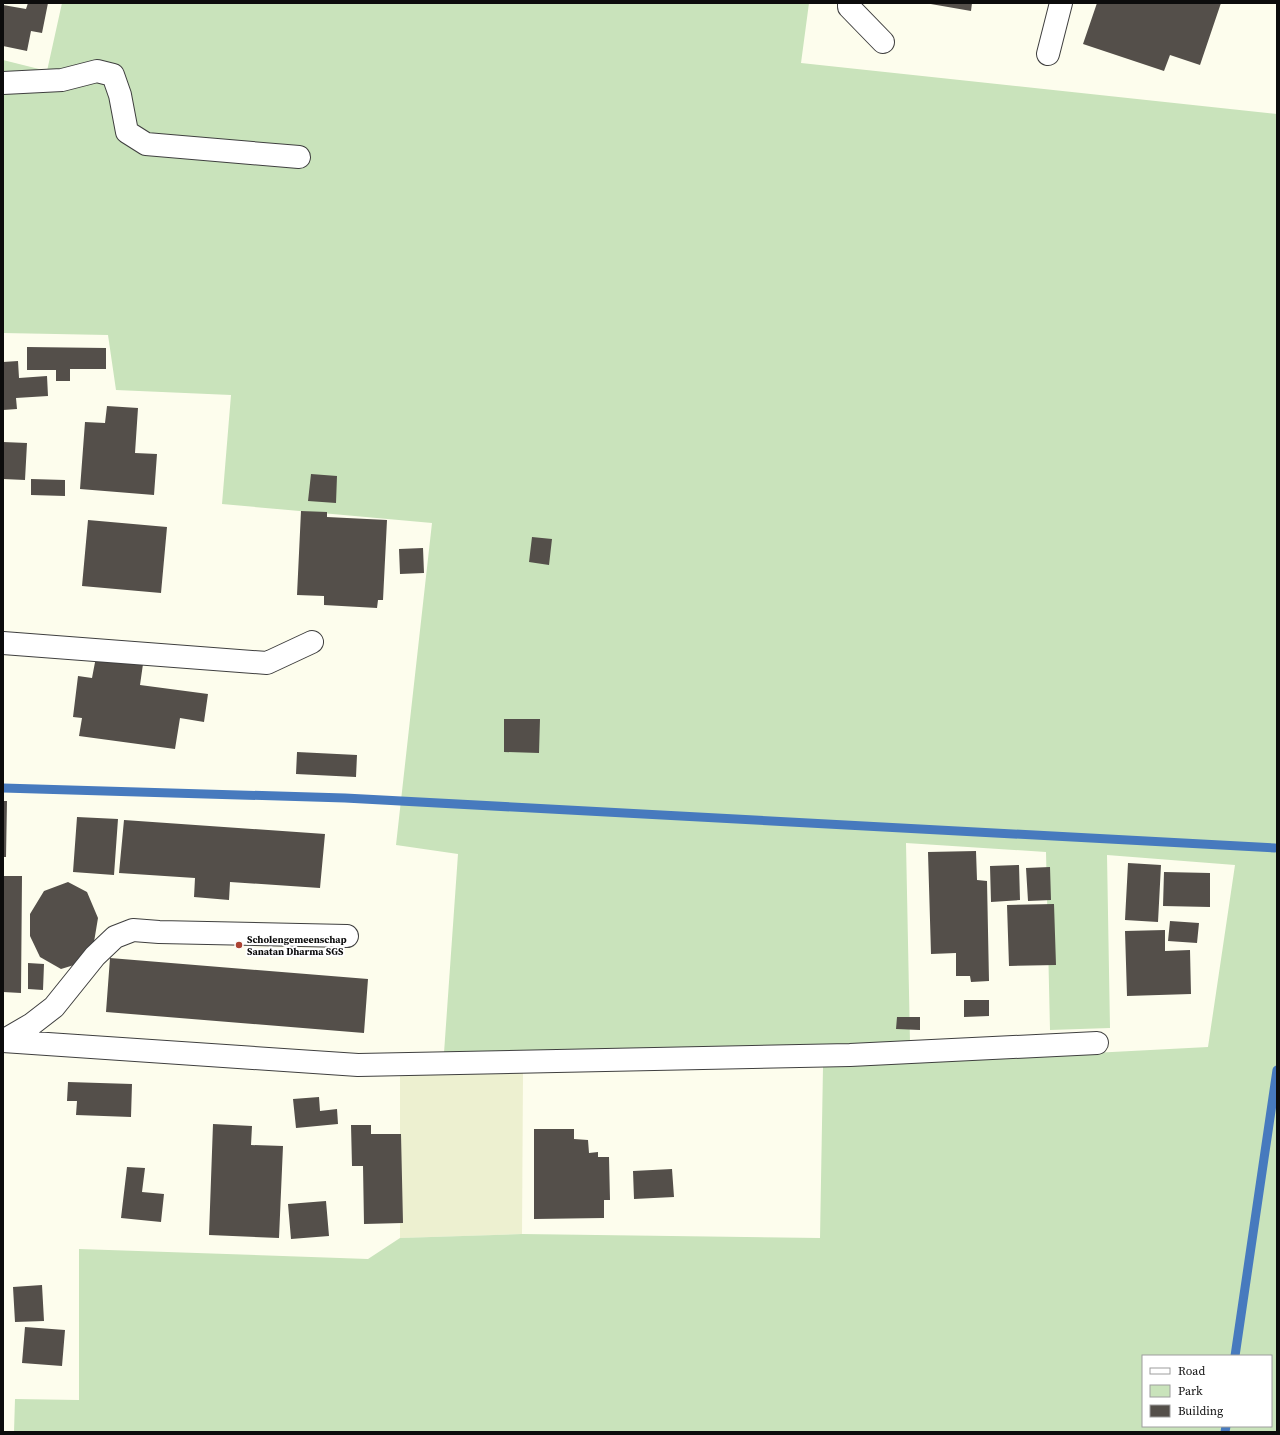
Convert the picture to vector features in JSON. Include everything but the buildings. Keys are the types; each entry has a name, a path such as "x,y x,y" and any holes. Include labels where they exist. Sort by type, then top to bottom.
{"street":[{"path":"849,3 849,7 883,42"},
{"path":"1048,54 1061,3"},
{"path":"3,83 62,80 97,71 113,75 120,95 127,132 146,144 299,156"},
{"path":"3,643 267,663 312,642"},
{"path":"3,1041 32,1024 54,1007 95,956 115,937 132,930 348,936"},
{"path":"3,1041 358,1065 850,1055 1097,1043"}],"green space":[{"path":"62,3 809,3 801,63 1277,114 1277,1432 14,1432 15,1399 79,1400 79,1249 368,1259 400,1238 522,1234 820,1238 823,1067 1208,1047 1235,865 1107,855 1110,1028 1050,1030 1046,852 906,843 910,1042 789,1047 444,1053 458,854 396,845 432,523 222,504 231,395 116,390 108,335 3,333 3,60 47,71"},
{"path":"523,1070 522,1234 400,1238 400,1072"}],"waterway":[{"path":"3,788 345,798 1275,848"},
{"path":"1235,1355 1277,1070"},
{"path":"1225,1432 1226,1427"}],"place":[{"name":"Scholengemeenschap Sanatan Dharma SGS","path":"239,945"}]}
